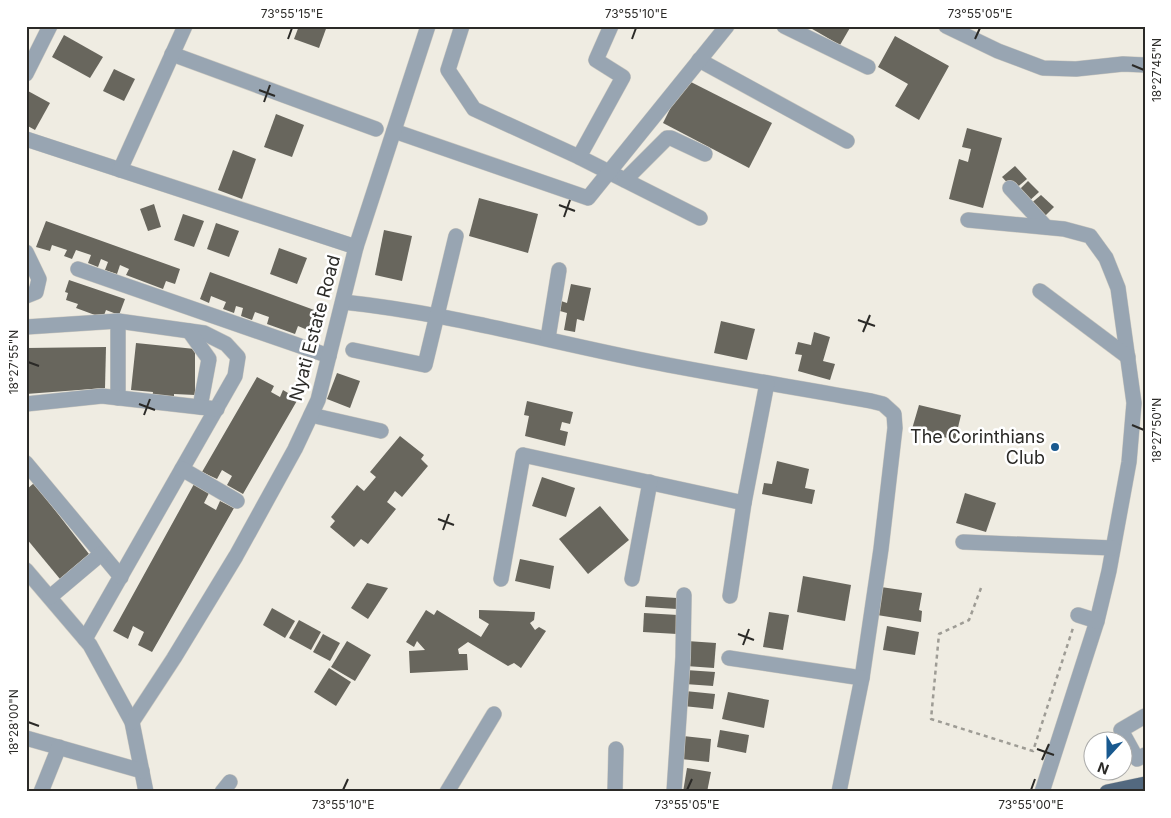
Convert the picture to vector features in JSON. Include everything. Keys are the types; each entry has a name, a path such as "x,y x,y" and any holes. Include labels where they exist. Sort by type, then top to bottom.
{"main road":[{"path":"1107,792 1145,784"}],"street":[{"path":"26,74 50,26"},
{"path":"120,170 185,26"},
{"name":"Nyati Estate Road","path":"132,722 174,658 236,556 295,449 318,400 356,247 428,26"},
{"path":"462,26 448,70 474,109 579,157 700,218"},
{"path":"579,157 623,77 596,60 611,26"},
{"path":"394,131 588,198 727,26"},
{"path":"784,26 868,67"},
{"path":"946,26 998,51 1043,68 1076,69 1123,64 1144,64"},
{"path":"172,54 376,129"},
{"path":"700,60 847,142"},
{"path":"625,180 667,138 671,138 705,154"},
{"path":"26,139 356,247"},
{"path":"1010,188 1046,227"},
{"path":"968,220 1064,229 1090,236 1106,258 1118,288 1134,403 1129,462 1097,621 1042,792"},
{"path":"353,350 425,365 456,236"},
{"path":"26,252 39,279 36,292 26,296"},
{"path":"78,269 330,356"},
{"path":"548,338 559,270"},
{"path":"1040,291 1128,357"},
{"path":"343,302 437,316 548,338 657,363 882,404 894,414 895,428 881,549 862,678 839,792"},
{"path":"118,321 118,398"},
{"path":"26,327 118,321 204,333 226,344 238,357 235,376 85,639"},
{"path":"189,331 210,359 200,407"},
{"path":"730,596 744,503 767,383"},
{"path":"26,404 102,396 217,409"},
{"path":"311,415 381,431"},
{"path":"502,579 523,455 744,503"},
{"path":"26,463 121,577"},
{"path":"182,470 237,501"},
{"path":"632,578 650,482"},
{"path":"963,542 1113,548"},
{"path":"50,597 101,554"},
{"path":"26,570 90,645 132,722 146,792"},
{"path":"674,792 683,657 684,595"},
{"path":"1078,615 1097,621"},
{"path":"729,658 862,678"},
{"path":"447,792 494,714"},
{"path":"1145,716 1121,730 1137,759 1145,755"},
{"path":"26,738 142,771"},
{"path":"41,792 59,747"},
{"path":"615,792 616,749"}],"path":[{"path":"981,588 969,620 939,634 931,719 1033,751 1078,615"}],"building":[{"path":"299,26 327,26 319,48 294,39"},
{"path":"807,26 851,26 840,45"},
{"path":"64,35 103,57 90,78 52,57"},
{"path":"895,36 949,66 919,120 895,106 908,84 878,67"},
{"path":"114,69 135,79 124,101 103,91"},
{"path":"685,79 772,123 749,168 663,123"},
{"path":"28,91 50,103 35,130 26,125 26,94"},
{"path":"276,114 304,125 292,157 264,147"},
{"path":"967,128 1002,138 983,208 949,199 959,159 968,162 971,149 962,147"},
{"path":"233,150 256,159 242,199 218,190"},
{"path":"1015,166 1027,179 1014,190 1002,177"},
{"path":"1028,181 1039,192 1027,203 1017,192"},
{"path":"1041,195 1054,207 1042,219 1029,205"},
{"path":"479,198 538,214 528,253 469,236"},
{"path":"154,204 161,227 148,231 140,209"},
{"path":"183,214 204,221 194,247 174,240"},
{"path":"46,221 180,269 175,284 166,281 163,289 126,275 129,269 120,265 117,274 105,270 108,262 101,259 98,267 88,263 91,255 76,250 72,259 64,256 67,250 52,245 50,251 36,247"},
{"path":"216,223 239,231 229,257 207,249"},
{"path":"384,230 412,236 402,281 375,275"},
{"path":"279,248 307,258 297,284 270,274"},
{"path":"210,272 317,311 310,331 298,326 295,334 267,324 269,317 255,312 252,320 241,316 243,308 236,306 234,313 223,309 226,302 211,296 209,303 200,299"},
{"path":"69,280 125,299 119,315 106,310 103,318 76,308 78,304 66,300 68,293 65,292"},
{"path":"571,284 591,288 584,321 577,319 575,332 564,330 567,313 560,311 561,301 567,303"},
{"path":"721,321 755,329 747,360 714,353"},
{"path":"814,332 830,337 823,361 835,364 830,380 798,371 802,355 795,354 798,342 811,345"},
{"path":"136,343 195,349 195,395 174,394 174,401 152,399 153,392 131,390"},
{"path":"106,347 105,388 26,394 26,348"},
{"path":"337,373 360,381 350,408 327,399"},
{"path":"257,377 274,386 271,392 280,397 283,390 298,399 243,494 227,485 232,476 222,470 217,479 202,472"},
{"path":"527,401 573,412 570,424 562,422 560,430 568,432 565,446 525,436 529,416 524,415"},
{"path":"919,405 961,415 955,440 912,429"},
{"path":"400,436 424,455 421,459 428,466 402,497 395,491 387,502 396,509 368,544 361,539 354,547 330,527 335,521 331,517 357,485 364,491 376,477 370,472"},
{"path":"777,461 809,469 805,488 815,490 812,504 762,494 764,483 772,484"},
{"path":"542,477 575,488 566,517 532,506"},
{"path":"34,483 89,554 60,579 26,538 26,490"},
{"path":"194,484 209,493 204,503 216,510 220,501 234,508 152,652 138,645 144,632 133,626 128,639 113,631"},
{"path":"965,493 996,503 986,532 956,523"},
{"path":"600,506 629,540 588,574 559,539"},
{"path":"520,559 554,566 550,589 515,581"},
{"path":"803,576 851,585 845,621 797,612"},
{"path":"367,583 388,588 368,619 351,608"},
{"path":"881,587 922,593 919,610 922,611 921,622 877,615"},
{"path":"646,596 677,598 677,609 645,607"},
{"path":"272,608 295,621 285,638 263,625"},
{"path":"426,610 434,615 437,610 481,637 489,624 479,618 479,610 535,612 534,620 530,623 535,630 539,627 546,631 521,668 514,663 508,666 468,642 458,649 459,654 467,654 468,670 410,673 409,651 425,650 417,641 414,647 406,642"},
{"path":"769,612 789,615 783,650 763,647"},
{"path":"644,613 678,615 677,634 643,632"},
{"path":"299,620 321,632 311,650 289,638"},
{"path":"887,626 919,632 915,655 883,650"},
{"path":"323,634 340,643 330,661 313,652"},
{"path":"347,641 371,655 355,681 331,667"},
{"path":"687,641 716,643 714,668 686,666"},
{"path":"329,668 351,682 336,706 314,692"},
{"path":"686,670 715,672 713,686 685,684"},
{"path":"685,691 715,694 713,709 683,706"},
{"path":"728,692 769,700 764,728 722,719"},
{"path":"720,730 749,735 746,753 717,747"},
{"path":"683,736 711,739 709,762 681,759"},
{"path":"687,768 711,772 707,792 683,792"}],"place":[{"name":"The Corinthians Club","path":"1055,447"}]}
